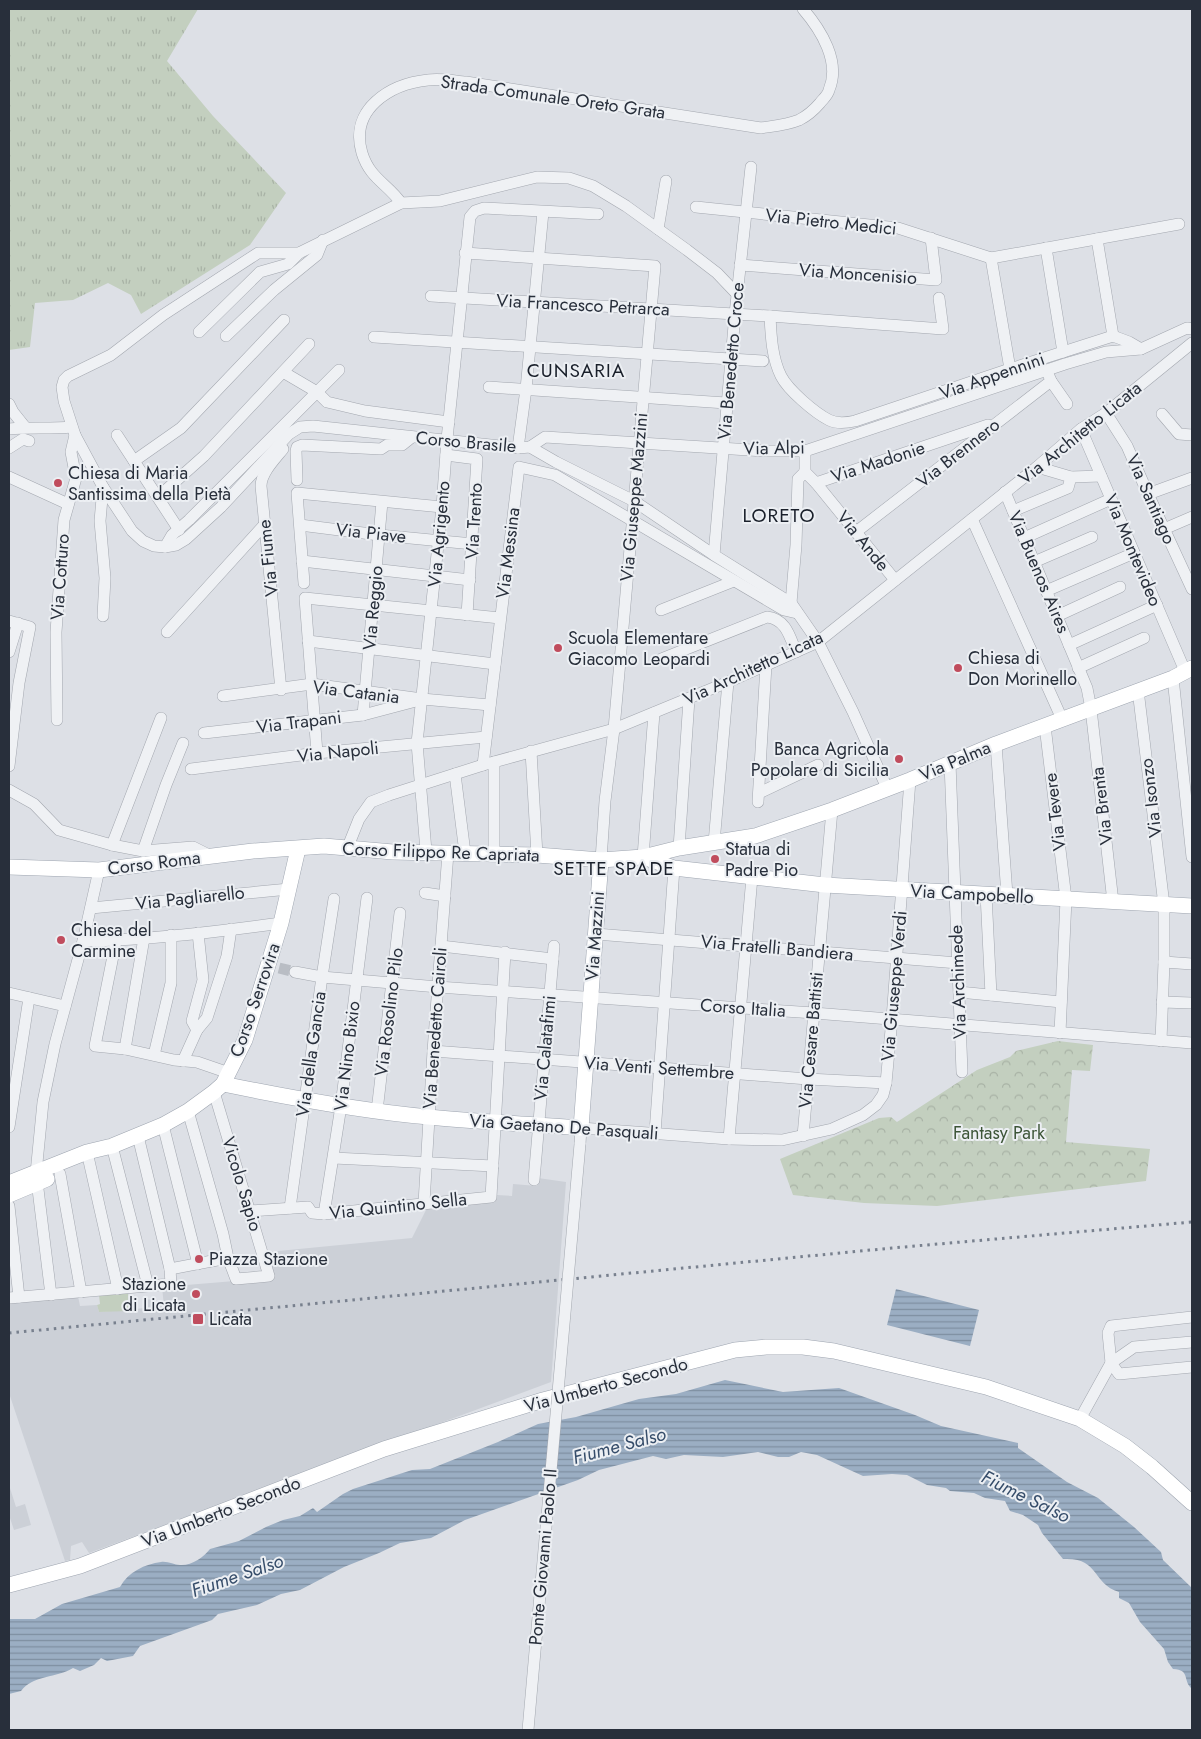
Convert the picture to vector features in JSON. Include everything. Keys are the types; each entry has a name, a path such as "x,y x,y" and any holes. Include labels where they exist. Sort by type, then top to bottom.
{"main road":[{"name":"Via Palma","path":"714,843 755,836 832,810 996,744 1184,672"},
{"name":"Corso Filippo Re Capriata","path":"298,848 324,846 393,852 426,851 601,860 643,857 678,848 714,843"},
{"name":"Corso Roma","path":"9,867 99,870 253,851 298,848"},
{"name":"Corso Serrovira","path":"9,1195 36,1178 163,1125 188,1111 222,1083 245,1040 273,967 298,848"},
{"name":"Corso Filippo Re Capriata","path":"643,857 674,868 752,877"},
{"name":"Via Mazzini","path":"581,1128 601,860"},
{"name":"Via Campobello","path":"752,877 825,885 1192,906"},
{"name":"Via Gaetano De Pasquali","path":"222,1083 305,1100 377,1111 429,1117 581,1128"},
{"name":"Corso Serrovira","path":"9,1183 60,1174 88,1157"},
{"name":"Via Umberto Secondo","path":"9,1585 80,1566 384,1450 543,1400 735,1350 766,1347 794,1347 834,1351 986,1387 1080,1419 1124,1446 1152,1467 1192,1504"}],"street":[{"name":"Strada Comunale Oreto Grata","path":"401,203 396,195 377,180 370,170 362,153 359,130 367,111 383,95 393,89 429,79 466,82 761,128 789,123 801,119 814,110 829,92 832,80 831,56 818,28 803,9"},
{"name":"Via Benedetto Croce","path":"714,554 726,403 750,167"},
{"path":"199,332 260,272 288,264 299,253 323,240 401,203 440,201 537,177 569,178 593,186 626,206 717,273 737,294"},
{"path":"658,229 666,181"},
{"name":"Via Pietro Medici","path":"696,207 898,228 991,258"},
{"name":"Via Agrigento","path":"426,851 417,743 439,540 456,342 470,217 474,211 484,208 543,212"},
{"path":"518,448 526,389 543,212 598,214"},
{"path":"1010,369 991,258 1179,224"},
{"name":"Via Moncenisio","path":"740,265 936,280 930,238"},
{"path":"1097,239 1113,336 1129,342 1141,350"},
{"path":"226,336 274,290 317,255 323,240"},
{"path":"1046,248 1063,352"},
{"path":"299,253 258,253 164,315 111,355 78,370 64,380 62,387 64,401 73,431 102,487 132,531 143,541 154,546 165,547 172,535 340,370"},
{"path":"465,253 538,258"},
{"name":"Via Giuseppe Mazzini","path":"538,258 655,266 614,729"},
{"name":"Via Francesco Petrarca","path":"431,296 770,316 943,329 939,298"},
{"name":"Via Appennini","path":"770,316 772,345 780,374 791,389 820,414 830,420 841,423 855,421 1113,336"},
{"path":"134,461 181,428 284,320"},
{"name":"Via Appennini","path":"839,438 1049,376 1106,352 1141,350 1187,328 1192,328"},
{"path":"374,338 762,361"},
{"name":"Via Architetto Licata","path":"347,849 358,819 371,802 488,763 614,729 689,699 818,642 1192,343"},
{"path":"158,497 204,456 310,344"},
{"path":"283,372 316,392 327,402 365,411 449,422"},
{"path":"1049,376 1067,404"},
{"name":"Via Brennero","path":"856,532 997,422 1049,376"},
{"path":"489,387 726,403"},
{"path":"9,404 25,427"},
{"name":"Via Santiago","path":"1106,412 1127,446 1192,589"},
{"path":"1162,414 1179,434 1192,435"},
{"name":"Via Madonie","path":"816,483 997,422"},
{"name":"Corso Brasile","path":"165,547 176,545 186,539 221,506 288,434 300,427 313,426 518,448 530,446 556,462 634,501 794,608 818,642 888,788"},
{"path":"9,429 25,427 73,431"},
{"name":"Via Montevideo","path":"1081,430 1184,672 1192,857"},
{"name":"Via Cotturo","path":"57,720 56,632 64,520 76,478 71,452 73,431"},
{"name":"Via Fiume","path":"280,690 261,480 285,446 288,434"},
{"path":"117,435 178,530"},
{"path":"297,480 297,446 381,449 387,445 402,445 412,437"},
{"name":"Via Alpi","path":"530,446 545,437 805,451 839,438"},
{"path":"9,448 23,438 29,441"},
{"path":"632,520 784,610 794,608 798,479 805,472 805,451"},
{"name":"Via Trento","path":"446,455 477,459 467,615"},
{"name":"Via Messina","path":"494,854 486,737 519,467 556,475 632,520"},
{"path":"1037,467 1071,477 1101,476"},
{"name":"Via Ande","path":"805,472 895,580"},
{"path":"1013,511 1068,488 1071,477"},
{"path":"1148,494 1192,478"},
{"path":"10,482 68,504"},
{"path":"102,487 100,521 105,578 103,616"},
{"name":"Via Buenos Aires","path":"1005,492 1087,688 1091,709"},
{"path":"304,583 297,493 442,507"},
{"path":"1024,538 1111,499"},
{"name":"Via Reggio","path":"363,715 382,502"},
{"path":"1164,529 1192,517"},
{"path":"972,519 1062,720"},
{"path":"167,632 264,524"},
{"name":"Via Piave","path":"300,525 473,544"},
{"path":"1034,562 1092,537"},
{"path":"1046,591 1134,553"},
{"path":"1181,564 1192,559"},
{"path":"302,561 470,580"},
{"path":"661,610 734,581"},
{"path":"1057,616 1120,587"},
{"path":"317,753 305,598 500,618"},
{"path":"1069,645 1157,605"},
{"path":"661,658 761,618 772,617 784,626 796,652"},
{"path":"9,652 14,622 30,627 19,683 9,766"},
{"path":"1078,668 1144,638"},
{"path":"308,642 495,664"},
{"path":"766,665 758,797 818,765"},
{"path":"714,843 728,682"},
{"name":"Via Catania","path":"224,696 280,690 312,684 422,699 490,705"},
{"name":"Via Isonzo","path":"1138,690 1164,905 1161,1041"},
{"name":"Via Trapani","path":"204,734 363,715 422,699"},
{"path":"678,848 689,699"},
{"name":"Via Brenta","path":"1091,709 1113,902"},
{"path":"643,857 654,713"},
{"path":"112,845 161,718"},
{"name":"Via Tevere","path":"1045,726 1066,899 1060,1033"},
{"name":"Via Mazzini","path":"601,860 605,801 614,729"},
{"name":"Via Napoli","path":"191,769 317,753 486,737"},
{"path":"143,851 183,743"},
{"path":"996,744 1007,895"},
{"path":"531,751 537,856"},
{"name":"Via Archimede","path":"950,763 962,1072"},
{"path":"455,774 465,853"},
{"name":"Via Giuseppe Verdi","path":"886,1083 910,780"},
{"path":"9,790 34,804 59,830 112,845 143,851 193,847 211,856"},
{"name":"Via Cesare Battisti","path":"803,1136 832,810"},
{"name":"Via Benedetto Cairoli","path":"424,1204 425,1163 448,853"},
{"path":"655,1133 674,868"},
{"path":"50,1295 36,1178 44,1102 54,1044 83,941 99,870"},
{"path":"729,1139 752,877"},
{"name":"Via Pagliarello","path":"91,908 288,889"},
{"path":"425,893 445,896"},
{"path":"986,894 991,995"},
{"name":"Via Nino Bixio","path":"324,1214 334,1158 367,898"},
{"name":"Via della Gancia","path":"290,1208 334,899"},
{"name":"Via Rosolino Pilo","path":"377,1111 400,913"},
{"path":"83,941 116,941 231,930 281,923"},
{"path":"183,1061 197,1030 207,1018 226,956 231,930"},
{"path":"197,1030 192,1022 203,980 198,933"},
{"name":"Via Fratelli Bandiera","path":"596,934 958,963"},
{"path":"154,1055 170,983 171,935"},
{"path":"125,1049 144,938"},
{"path":"116,941 95,1046 125,1049 183,1061 197,1062 222,1083"},
{"path":"441,946 553,959"},
{"name":"Via Calatafimi","path":"534,1180 554,946"},
{"path":"334,1158 493,1166 505,952"},
{"path":"1164,962 1192,964"},
{"name":"Corso Italia","path":"295,972 322,977 438,987 550,993 1192,1043"},
{"path":"959,992 1061,1002"},
{"path":"9,993 65,1006"},
{"path":"9,1127 29,998"},
{"path":"1162,1002 1192,1003"},
{"name":"Via Venti Settembre","path":"433,1051 736,1074 886,1083"},
{"name":"Vicolo Sapio","path":"222,1083 250,1211 269,1276 236,1279 228,1258"},
{"name":"Via Gaetano De Pasquali","path":"581,1128 729,1139 782,1140 832,1129 863,1115 876,1105 883,1095 886,1083"},
{"path":"170,1269 228,1258 188,1111"},
{"path":"163,1125 198,1264"},
{"name":"Via Mazzini","path":"580,1144 581,1128"},
{"path":"9,1206 14,1298 172,1284 138,1136"},
{"name":"Ponte Giovanni Paolo II","path":"528,1730 580,1144"},
{"path":"112,1146 148,1286"},
{"path":"88,1157 118,1289"},
{"name":"Via Quintino Sella","path":"250,1211 308,1207 312,1213 324,1214 491,1197 493,1166"},
{"path":"60,1174 81,1292"},
{"path":"1192,1317 1111,1326 1108,1333 1111,1363 1119,1374 1192,1367"},
{"path":"1080,1419 1111,1363 1134,1347 1192,1342"}],"shaded area":[{"path":"538,1178 566,1182 551,1382 89,1553 82,1542 71,1546 70,1560 65,1561 9,1393 9,1303 78,1296 80,1306 97,1305 99,1312 146,1308 145,1300 154,1299 155,1307 164,1306 162,1287 272,1278 272,1266 268,1252 412,1238 427,1208 496,1201 497,1195 512,1196 513,1184 537,1186"},
{"path":"9,1485 16,1507 25,1504 31,1525 14,1530 9,1515"}],"green space":[{"path":"9,9 198,9 167,61 213,116 286,193 250,245 141,314 131,295 108,283 73,300 35,303 30,347 9,350"},
{"name":"Fantasy Park","path":"1058,1041 1093,1045 1090,1071 1072,1070 1066,1142 1150,1149 1146,1181 937,1206 864,1203 793,1195 780,1159 879,1118 891,1117 897,1122 977,1070 1010,1057 1016,1051"},
{"path":"128,1291 129,1311 99,1312 97,1305 100,1304 99,1295"}],"water":[{"path":"896,1289 979,1310 970,1346 887,1325"},
{"name":"Fiume Salso","path":"725,1380 783,1392 839,1388 941,1426 1018,1443 1018,1448 1067,1482 1098,1498 1134,1527 1161,1552 1163,1560 1192,1588 1192,1689 1184,1673 1173,1669 1168,1662 1164,1649 1140,1622 1129,1603 1119,1598 1119,1592 1104,1583 1090,1566 1075,1559 1063,1559 1042,1533 1038,1525 1023,1515 1010,1511 1005,1501 985,1498 974,1493 950,1491 946,1488 927,1485 907,1475 863,1476 817,1455 801,1452 789,1457 778,1457 758,1452 723,1457 684,1455 666,1459 653,1456 599,1470 578,1480 465,1520 431,1538 400,1543 344,1567 300,1590 281,1594 257,1605 218,1614 212,1620 140,1646 133,1656 107,1661 101,1658 94,1665 80,1671 73,1668 60,1674 39,1679 21,1691 9,1694 9,1619 35,1619 62,1604 120,1587 132,1573 155,1563 164,1562 184,1565 193,1562 201,1558 210,1549 239,1541 283,1520 300,1516 313,1508 317,1512 353,1489 412,1470 430,1469 538,1424 576,1417 639,1399 676,1394"}],"tunnel":[{"path":"279,968 295,972"}],"railway":[{"path":"9,1333 892,1248 1192,1222"}],"place":[{"name":"Chiesa di Maria Santissima della Pietà","path":"58,483"},
{"name":"Scuola Elementare Giacomo Leopardi","path":"558,648"},
{"name":"Chiesa di Don Morinello","path":"958,668"},
{"name":"Banca Agricola Popolare di Sicilia","path":"899,759"},
{"name":"Statua di Padre Pio","path":"715,859"},
{"name":"Chiesa del Carmine","path":"61,940"},
{"name":"Piazza Stazione","path":"199,1259"},
{"name":"Stazione di Licata","path":"196,1294"},
{"name":"Licata","path":"198,1319"}],"district":[{"name":"CUNSARIA","path":"576,370"},
{"name":"LORETO","path":"779,515"},
{"name":"SETTE SPADE","path":"614,868"}]}
